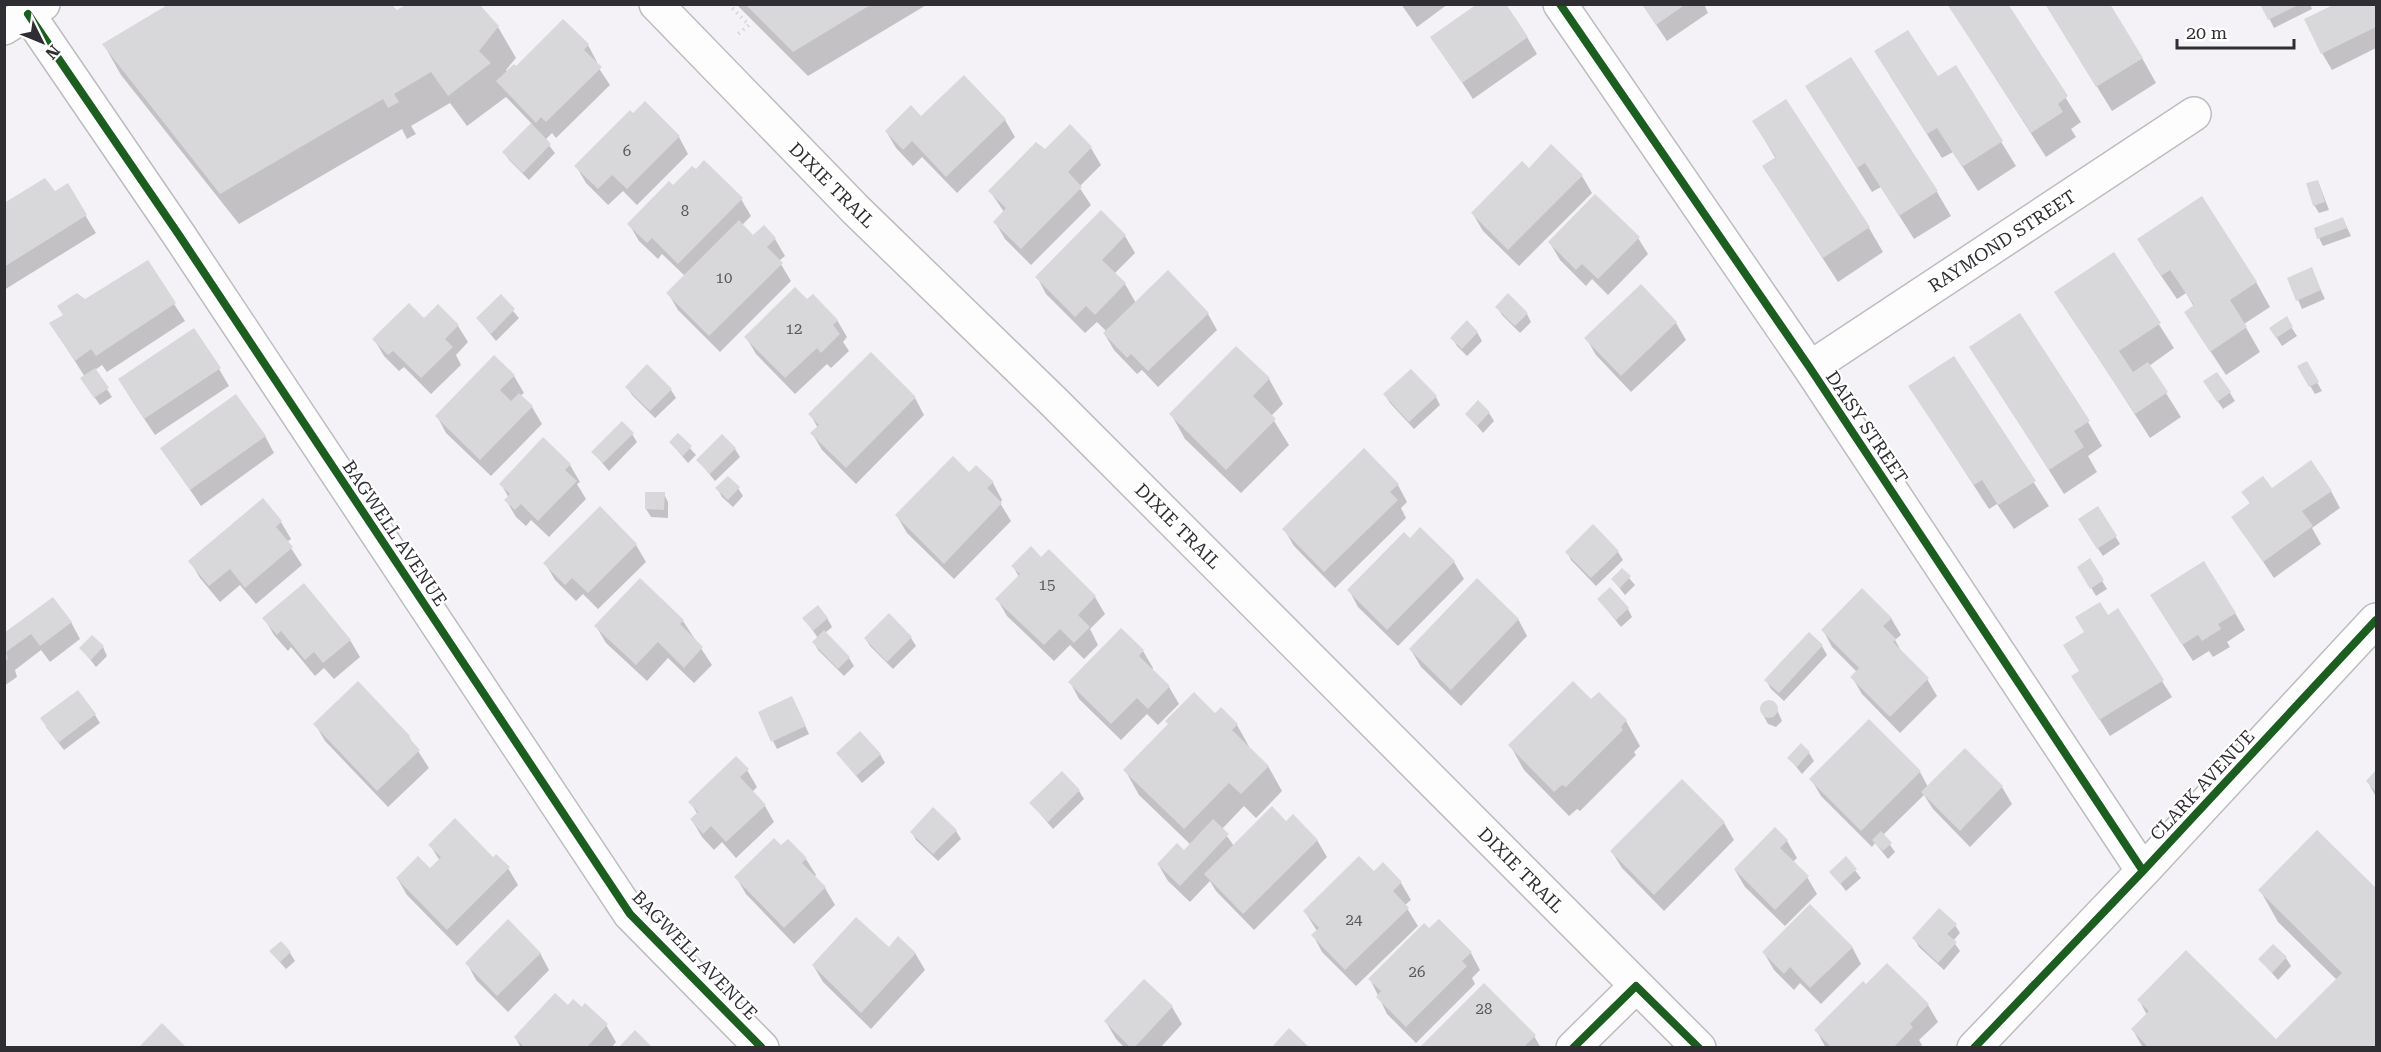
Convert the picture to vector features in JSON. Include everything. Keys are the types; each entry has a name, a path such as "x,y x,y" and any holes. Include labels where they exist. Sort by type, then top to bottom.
{"street":[{"name":"DIXIE TRAIL","path":"656,4 856,210 1055,403 1699,1047"},
{"name":"DAISY STREET","path":"1560,4 1810,368 2143,871"},
{"name":"BAGWELL AVENUE","path":"25,16 172,225 630,914 762,1047"},
{"name":"RAYMOND STREET","path":"1810,368 2194,114"},
{"name":"CLARK AVENUE","path":"1974,1047 2143,871 2376,620"},
{"path":"1573,1047 1636,986"}],"building":[{"path":"169,4 391,4 397,10 407,4 479,4 499,26 479,51 491,63 448,96 431,72 394,94 399,102 388,108 383,99 220,194 102,44"},
{"path":"745,4 872,4 793,52"},
{"path":"1477,4 1506,4 1528,37 1462,83 1430,37"},
{"path":"1642,4 1686,4 1656,25"},
{"path":"1947,4 2008,4 2068,96 2058,104 2063,112 2031,133"},
{"path":"2045,4 2110,4 2143,58 2096,87"},
{"path":"2260,4 2300,4 2268,20"},
{"path":"2335,4 2376,4 2376,27 2321,54 2304,19"},
{"path":"563,19 589,44 584,50 602,67 546,122 541,117 536,123 496,81 514,64 516,66"},
{"path":"1908,30 1938,76 1956,65 2003,141 1962,167 1937,128 1927,134 1874,51"},
{"path":"1851,57 1938,191 1899,216 1865,163 1857,168 1805,86"},
{"path":"964,75 1006,119 946,177 912,141 903,150 885,131 911,105 921,116"},
{"path":"1786,99 1870,227 1823,258 1762,166 1776,157 1752,121"},
{"path":"645,101 680,136 627,189 612,175 598,189 574,166 630,110 633,113"},
{"path":"531,123 551,144 523,173 502,152"},
{"path":"1070,124 1092,147 1068,172 1082,187 1021,249 993,222 1006,208 988,191 1036,142 1045,149"},
{"path":"1551,144 1583,175 1508,250 1471,213 1522,161 1529,168"},
{"path":"704,160 743,198 678,264 652,238 647,243 627,224 669,181 673,185 692,166 696,169"},
{"path":"45,178 55,191 68,183 87,215 4,267 4,203"},
{"path":"2318,180 2325,202 2313,206 2306,183"},
{"path":"1595,194 1640,237 1598,279 1582,264 1576,270 1548,242"},
{"path":"2202,196 2257,282 2230,300 2247,327 2210,352 2184,312 2194,305 2170,270 2161,276 2137,239"},
{"path":"1101,210 1126,235 1102,260 1126,283 1095,315 1086,306 1075,317 1035,277"},
{"path":"2343,217 2347,228 2317,239 2314,228"},
{"path":"739,220 753,235 764,225 776,238 767,247 783,263 709,336 666,293"},
{"path":"2114,252 2161,323 2119,351 2133,372 2148,362 2168,392 2135,414 2054,292"},
{"path":"148,260 176,303 96,356 91,349 75,361 49,323 63,315 57,306 77,293 85,299"},
{"path":"2312,267 2321,290 2296,301 2287,278"},
{"path":"1168,270 1209,313 1148,371 1131,354 1127,358 1103,333"},
{"path":"1641,284 1677,322 1621,376 1584,338"},
{"path":"795,287 807,299 813,294 838,320 833,325 840,334 821,353 817,348 785,378 744,337"},
{"path":"1508,293 1528,313 1515,326 1495,307"},
{"path":"501,294 515,309 491,334 476,318"},
{"path":"409,303 424,318 438,304 459,325 445,339 453,347 421,378 393,351 388,355 372,339"},
{"path":"2020,313 2090,421 2074,431 2084,447 2049,470 1969,347"},
{"path":"2287,316 2293,327 2276,338 2269,328"},
{"path":"1467,320 1478,332 1462,349 1450,338"},
{"path":"194,328 221,368 144,419 118,379"},
{"path":"1236,346 1270,378 1253,396 1276,419 1226,470 1169,414"},
{"path":"871,352 916,397 846,468 810,433 819,425 808,414"},
{"path":"494,355 515,375 500,390 511,401 519,393 533,406 480,460 435,416"},
{"path":"1954,356 2036,481 1998,505 1982,480 1974,485 1908,386"},
{"path":"2307,361 2319,382 2309,387 2297,366"},
{"path":"647,364 672,389 650,411 625,387"},
{"path":"95,368 109,388 94,398 80,378"},
{"path":"1411,369 1437,396 1409,422 1383,394"},
{"path":"2217,372 2231,392 2217,402 2203,381"},
{"path":"236,394 266,436 190,490 160,448"},
{"path":"1478,400 1490,412 1477,426 1465,414"},
{"path":"622,421 634,433 603,463 591,452"},
{"path":"678,433 692,446 683,456 669,442"},
{"path":"722,434 736,448 710,474 696,460"},
{"path":"543,437 571,464 565,470 577,481 538,521 521,504 515,510 504,500 510,494 499,484"},
{"path":"1364,448 1399,484 1390,492 1398,500 1324,572 1282,529"},
{"path":"953,456 969,472 976,465 994,482 987,488 1002,503 944,564 895,515"},
{"path":"2311,460 2332,491 2302,511 2313,526 2263,562 2231,517 2250,503 2241,492 2263,476 2272,488"},
{"path":"728,476 740,487 728,500 715,488"},
{"path":"645,492 665,492 664,510 645,509"},
{"path":"263,498 282,521 276,527 293,547 245,588 230,569 209,586 188,561"},
{"path":"600,506 637,544 588,593 572,578 565,585 543,563"},
{"path":"2098,506 2117,536 2097,549 2078,519"},
{"path":"1593,524 1619,551 1591,578 1565,552"},
{"path":"1420,527 1455,561 1387,630 1347,590 1404,532 1410,538"},
{"path":"1031,546 1041,557 1049,549 1096,596 1078,615 1090,627 1074,643 1060,629 1044,645 995,599 1020,574 1011,566"},
{"path":"2090,558 2104,580 2090,589 2077,567"},
{"path":"2204,561 2236,613 2218,624 2221,629 2202,641 2198,635 2182,645 2150,595"},
{"path":"1622,568 1631,576 1620,588 1611,579"},
{"path":"640,578 684,620 680,624 703,647 684,668 658,642 636,665 594,626"},
{"path":"1477,578 1519,619 1451,690 1409,649"},
{"path":"304,583 351,640 323,663 314,652 305,660 281,631 277,635 262,618"},
{"path":"1610,587 1629,608 1616,620 1597,599"},
{"path":"1862,588 1892,618 1883,626 1896,639 1893,642 1929,678 1890,717 1850,677 1859,668 1821,630"},
{"path":"53,597 72,622 40,646 31,634 6,652 8,659 4,662 4,633"},
{"path":"2100,602 2108,615 2118,608 2164,680 2099,720 2071,676 2079,671 2063,645 2084,632 2075,617"},
{"path":"818,605 828,618 813,631 802,618"},
{"path":"889,613 912,637 887,662 864,638"},
{"path":"1121,628 1144,650 1139,656 1170,686 1148,709 1137,698 1111,724 1068,682"},
{"path":"824,630 850,657 838,669 812,642"},
{"path":"1809,632 1823,645 1779,693 1764,680"},
{"path":"92,635 104,646 91,660 79,648"},
{"path":"358,681 410,736 409,738 420,750 377,791 313,724"},
{"path":"1573,681 1591,699 1599,692 1627,720 1621,727 1623,730 1566,787 1562,785 1554,792 1508,745"},
{"path":"78,690 96,714 58,743 40,718"},
{"path":"1194,692 1215,713 1221,707 1238,724 1232,730 1269,766 1241,794 1229,783 1184,829 1123,770 1168,724 1165,721"},
{"path":"792,696 806,726 771,742 758,712"},
{"path":"1769,700 1775,703 1778,709 1775,715 1769,718 1763,715 1760,709 1763,703"},
{"path":"1869,719 1921,771 1861,831 1809,779"},
{"path":"860,731 881,754 856,776 836,753"},
{"path":"1801,743 1810,752 1797,767 1787,758"},
{"path":"1965,748 2003,786 1960,831 1921,792"},
{"path":"736,756 749,769 740,777 766,805 726,842 711,826 703,834 690,819 698,812 688,802"},
{"path":"2376,770 2376,792 2366,781"},
{"path":"1062,771 1080,790 1048,822 1029,803"},
{"path":"1682,779 1725,822 1654,895 1610,851"},
{"path":"1272,806 1286,821 1293,814 1318,840 1243,914 1204,874"},
{"path":"933,807 957,830 933,854 910,832"},
{"path":"455,818 493,857 496,854 510,867 447,930 396,878 418,856 430,868 441,857 428,845"},
{"path":"1213,819 1229,834 1180,886 1157,864 1177,843 1184,850"},
{"path":"1775,827 1788,840 1780,848 1809,876 1775,910 1734,869"},
{"path":"2317,830 2376,888 2376,1048 2149,1048 2131,1029 2149,1011 2137,1000 2186,950 2276,1039 2342,973 2258,890"},
{"path":"1881,831 1892,843 1883,851 1872,840"},
{"path":"774,838 781,845 788,839 807,858 802,863 826,887 784,928 734,877"},
{"path":"1359,856 1374,871 1383,862 1402,882 1393,891 1409,908 1345,970 1311,935 1319,928 1303,911"},
{"path":"1846,856 1857,869 1840,884 1829,872"},
{"path":"1810,904 1853,947 1810,988 1790,967 1784,974 1762,952"},
{"path":"1939,908 1957,924 1947,934 1957,942 1938,963 1912,938"},
{"path":"856,917 889,947 898,936 916,953 861,1013 812,965"},
{"path":"508,919 541,953 497,996 465,963"},
{"path":"1439,919 1472,952 1462,961 1467,966 1406,1027 1376,997 1381,991 1368,979 1424,923 1429,928"},
{"path":"281,941 291,952 280,962 269,951"},
{"path":"2273,944 2287,957 2272,973 2258,959"},
{"path":"1887,963 1929,1004 1910,1024 1913,1027 1893,1048 1832,1048 1814,1030 1863,981 1866,984"},
{"path":"1144,979 1173,1006 1134,1048 1131,1048 1104,1021"},
{"path":"1484,983 1536,1035 1523,1048 1419,1048"},
{"path":"555,993 568,1005 573,999 582,1007 585,1003 608,1024 586,1048 525,1048 514,1037"},
{"path":"162,1023 187,1048 138,1048"},
{"path":"1289,1028 1310,1048 1271,1048"},
{"path":"635,1030 653,1048 618,1048"}],"cycle path":[{"path":"1560,4 1810,368 2143,871"},
{"path":"28,14 179,235 630,914 762,1048"},
{"path":"1974,1048 2143,871 2376,620"},
{"path":"1573,1048 1636,986 1699,1048"}]}
